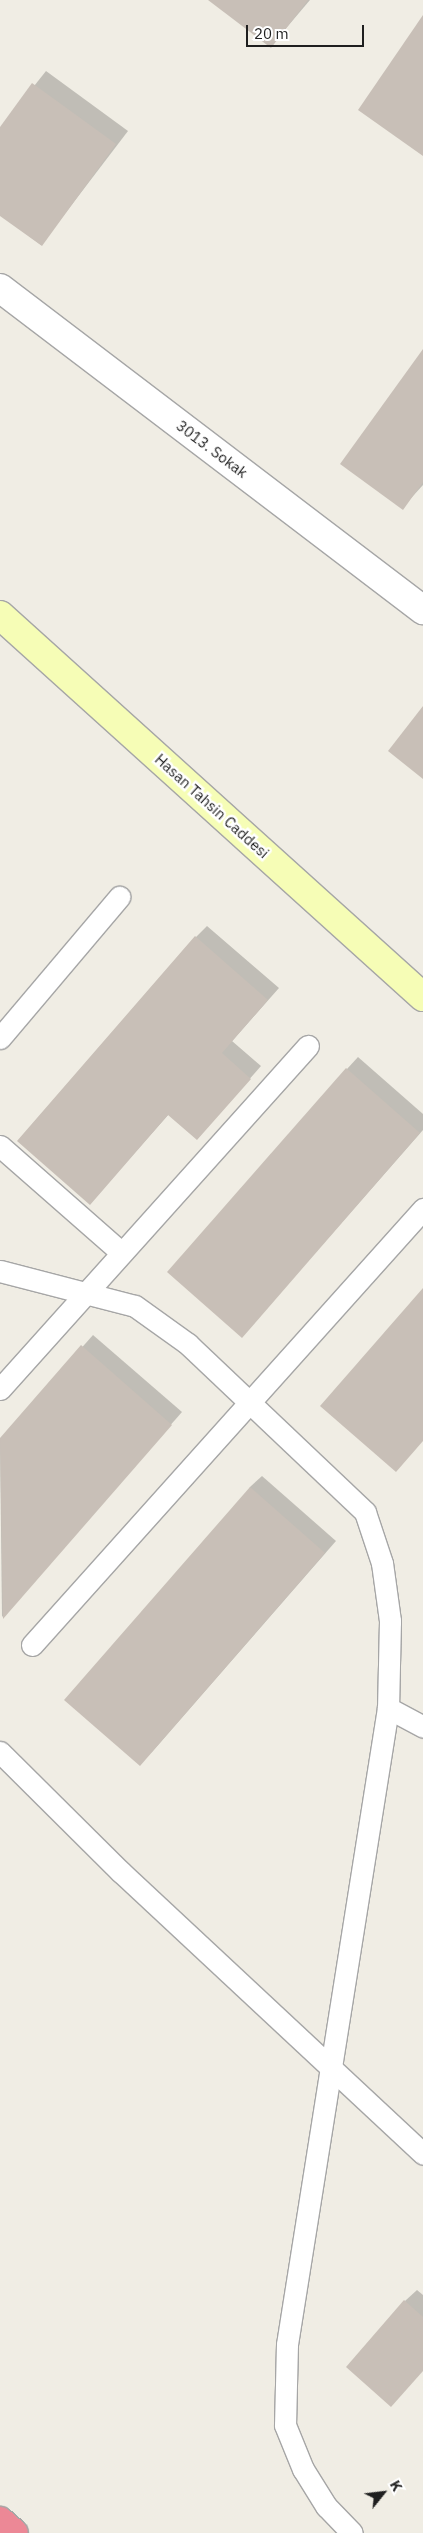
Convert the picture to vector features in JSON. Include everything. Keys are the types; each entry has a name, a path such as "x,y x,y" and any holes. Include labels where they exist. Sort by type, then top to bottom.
{"highway":[{"path":"0,2521 14,2533"}],"street":[{"name":"3013. Sokak","path":"0,288 423,610"},
{"name":"Hasan Tahsin Caddesi","path":"0,614 423,997"}],"lane":[{"path":"0,1038 119,897"},
{"path":"0,1389 308,1046"},
{"path":"0,1146 122,1253"},
{"path":"32,1645 423,1209"},
{"path":"0,1271 135,1306 188,1344 251,1401 365,1512 382,1563 390,1621 388,1708 329,2068 287,2344 285,2425 303,2469 326,2506 352,2533"},
{"path":"388,1708 423,1727"},
{"path":"0,1752 121,1872 423,2154"}],"building":[{"path":"208,0 308,0 271,48"},
{"path":"423,15 423,156 358,110"},
{"path":"32,83 116,144 42,246 0,216 0,127"},
{"path":"423,349 423,482 403,510 340,464"},
{"path":"423,706 423,779 388,751"},
{"path":"195,936 268,1000 222,1053 251,1079 197,1140 168,1115 90,1205 17,1141"},
{"path":"346,1068 420,1133 242,1338 167,1272"},
{"path":"423,1288 423,1441 396,1472 320,1406"},
{"path":"81,1345 172,1425 3,1619 0,1438"},
{"path":"250,1487 325,1553 140,1766 64,1700"},
{"path":"404,2300 423,2317 423,2371 391,2407 346,2367"}]}
